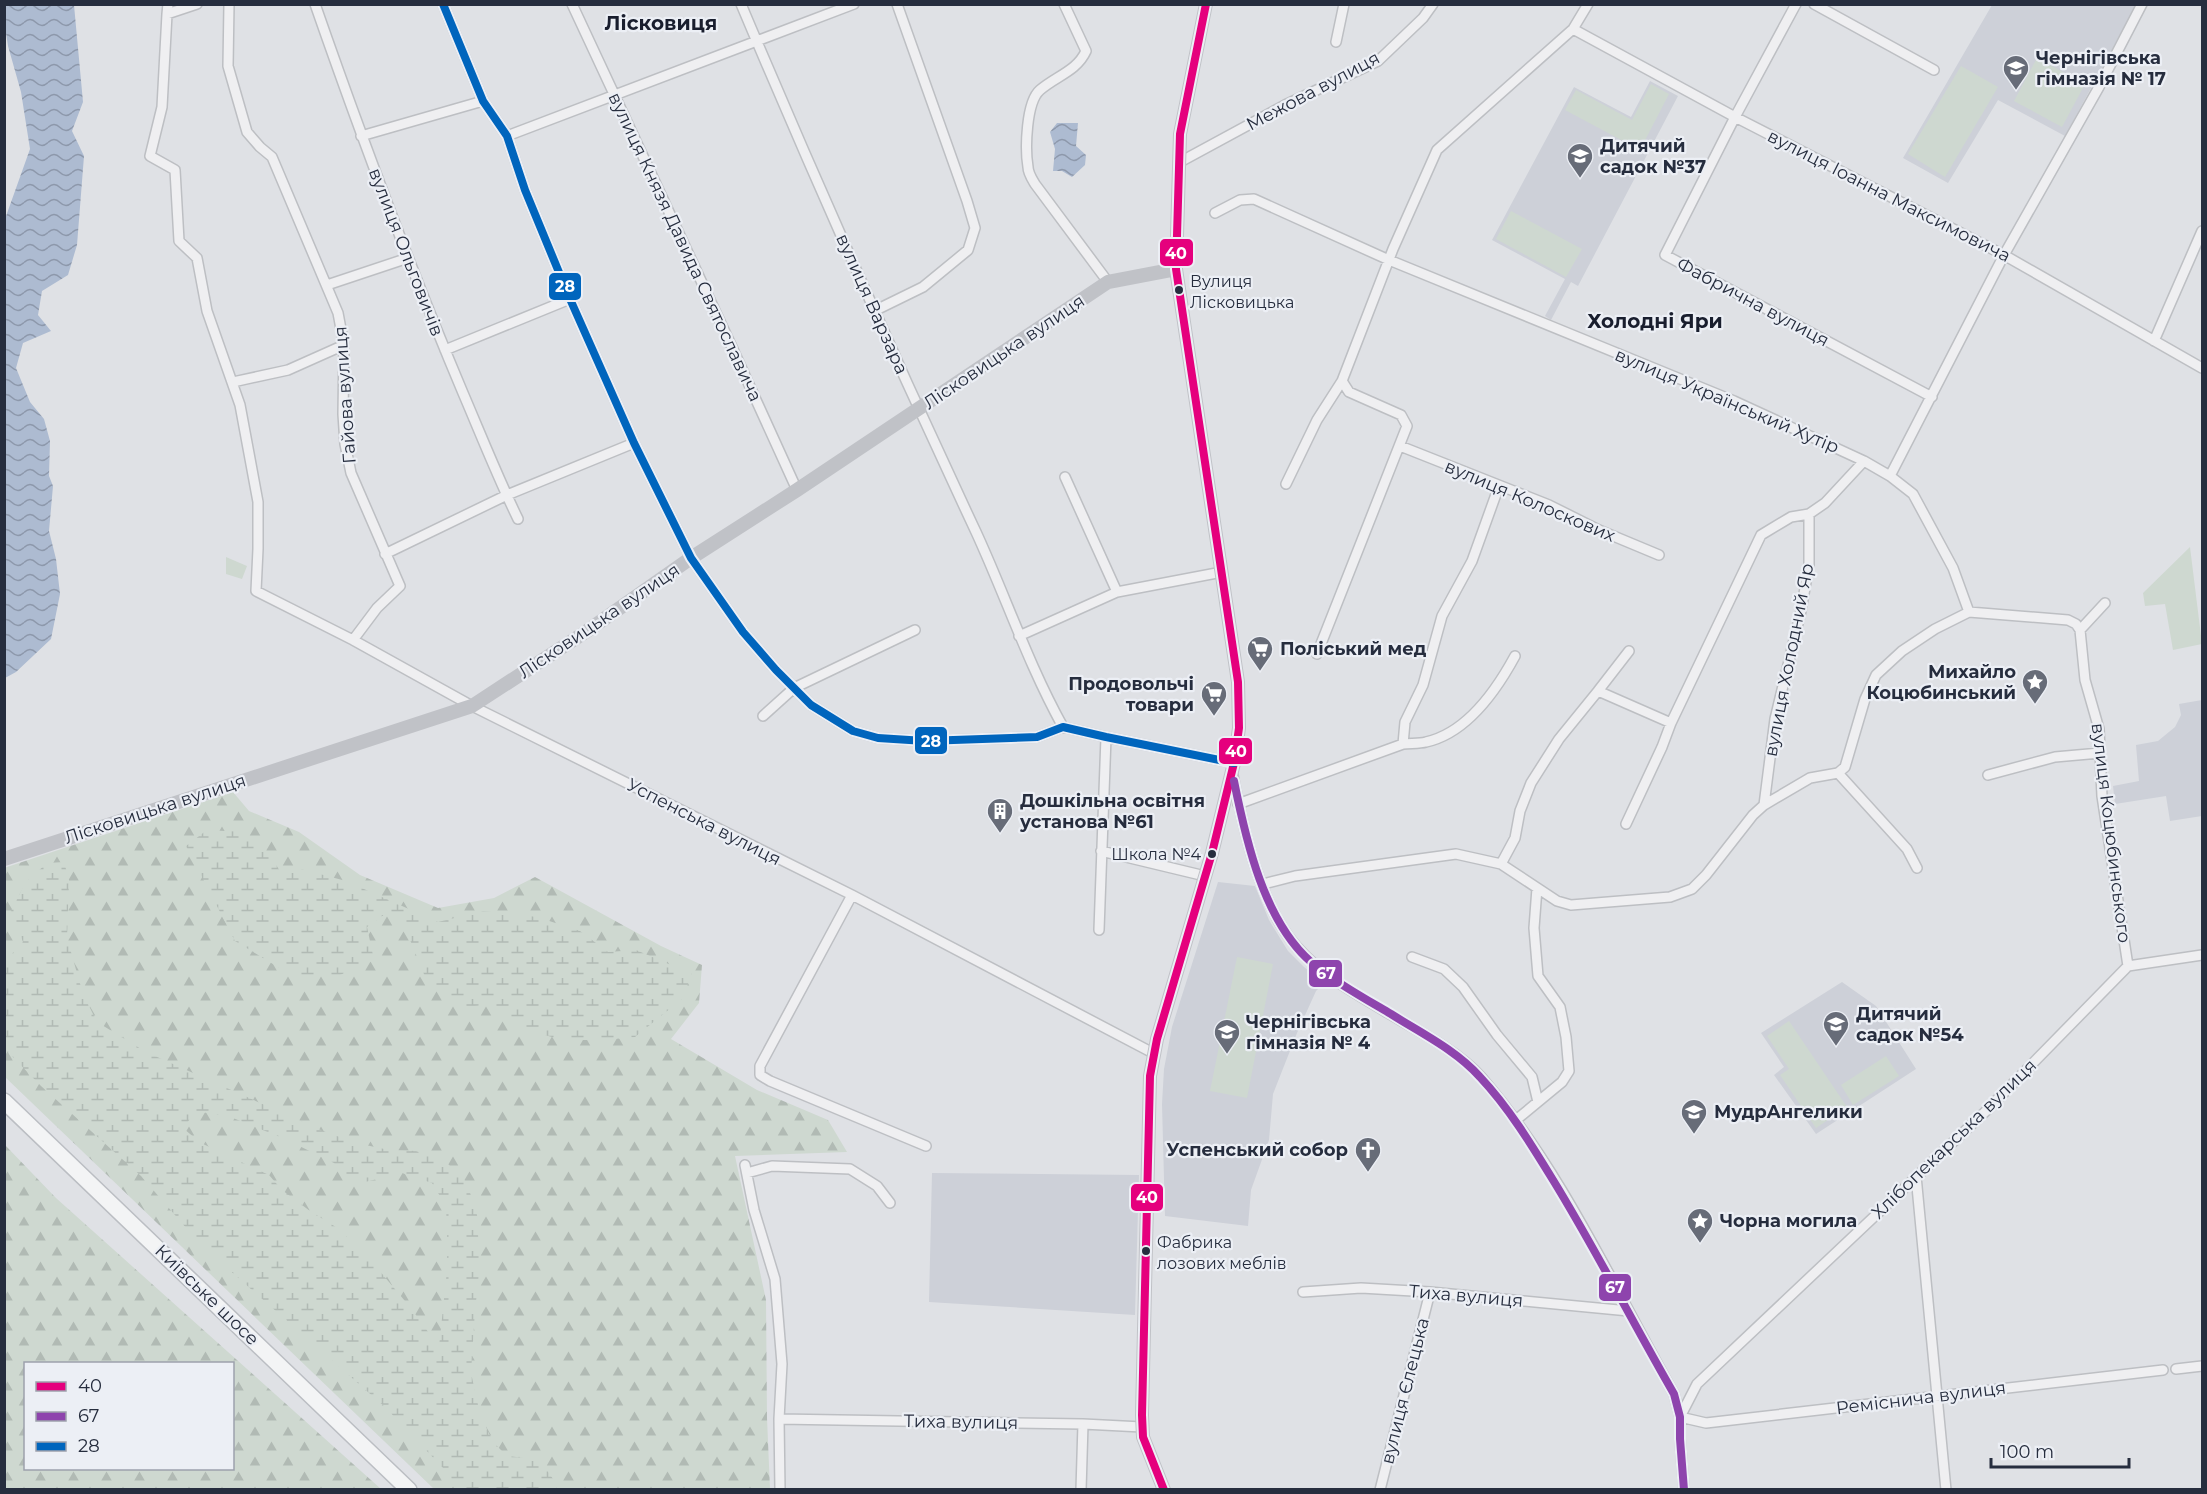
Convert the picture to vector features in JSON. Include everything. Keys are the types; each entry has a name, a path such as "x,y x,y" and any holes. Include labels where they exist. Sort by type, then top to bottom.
{"main road":[{"path":"1164,1490 1143,1437 1142,1427 1150,1076 1153,1053 1233,768 1239,728 1238,682 1176,269 1180,134 1206,4"},
{"name":"Лісковицька вулиця","path":"4,859 472,706 1108,282 1176,269"},
{"name":"Київське шосе","path":"4,1101 409,1490"}],"street":[{"path":"197,4 167,9 162,107 150,156 175,170 179,241 197,258 207,311 233,382 288,370 344,345"},
{"name":"Гайова вулиця","path":"229,4 228,66 248,132 272,158 338,313 344,345 345,376 342,399 345,444 351,473 400,586 377,608 353,640"},
{"name":"вулиця Ольговичів","path":"315,4 361,136 408,258 518,519"},
{"path":"443,4 483,101 507,136 525,190 570,299 634,443 691,558 743,632 811,705 853,732 878,738 925,741 1028,738 1063,727 1233,768 1242,827 1275,917 1296,946 1312,962 1350,989 1441,1045 1479,1075 1516,1120 1580,1224 1674,1394 1680,1417 1684,1490"},
{"name":"вулиця Князя Давида Святославича","path":"572,4 797,490"},
{"name":"вулиця Варзара","path":"741,4 874,311 988,558 1019,636 1063,727"},
{"path":"507,136 854,4"},
{"path":"874,311 923,287 968,250 975,228 897,4"},
{"path":"1064,4 1086,51 1082,62 1033,97 1027,133 1028,169 1035,184 1108,282"},
{"path":"1336,42 1344,4"},
{"name":"Межова вулиця","path":"1180,162 1285,105 1378,61 1423,18 1433,4"},
{"path":"1286,484 1317,420 1342,381 1389,260 1437,150 1573,29 1588,4"},
{"name":"Фабрична вулиця","path":"1796,4 1665,255 1932,397"},
{"path":"1814,4 1934,70"},
{"path":"1890,476 2004,255 2099,87 2142,4"},
{"name":"вулиця Іоанна Максимовича","path":"1573,29 1735,117 2004,255 2202,368"},
{"path":"361,136 483,101"},
{"name":"вулиця Український Хутір","path":"1215,213 1240,200 1254,199 1389,260 1734,401 1864,461 1890,476 1914,494 1953,568 1969,612"},
{"path":"2154,341 2202,231"},
{"path":"327,285 408,258"},
{"path":"445,350 570,299"},
{"path":"1317,654 1407,426 1401,415 1349,392 1342,381"},
{"name":"Успенська вулиця","path":"233,382 240,405 258,502 256,591 353,640 472,706 852,896 1153,1053"},
{"path":"385,554 507,495 634,443"},
{"name":"вулиця Колоскових","path":"1400,446 1550,505 1599,530 1659,555"},
{"path":"1626,824 1671,723 1761,535 1791,517 1809,514 1826,503 1864,461"},
{"path":"1065,477 1117,592"},
{"path":"1403,744 1405,722 1423,684 1442,616 1472,561 1499,486"},
{"name":"вулиця Холодний Яр","path":"1764,805 1775,719 1801,611 1809,565 1809,514"},
{"path":"1019,636 1117,592 1222,572"},
{"path":"1263,884 1295,876 1456,854 1501,864 1557,901 1571,905 1670,897 1692,889 1706,875 1753,815 1764,805 1810,778 1838,773 1845,767 1865,699 1876,675 1910,645 1969,612 2068,620 2076,624 2080,630 2105,603"},
{"path":"763,716 794,688 915,630"},
{"name":"вулиця Коцюбинського","path":"2080,630 2085,680 2099,729 2102,796 2128,966"},
{"path":"1501,864 1515,838 1520,811 1531,783 1559,739 1629,651"},
{"path":"1238,804 1403,744 1425,742 1445,735 1465,722 1486,700 1515,656"},
{"path":"1598,691 1671,723"},
{"path":"1099,930 1106,737"},
{"path":"1988,775 2055,757 2100,753"},
{"path":"1838,773 1901,842 1917,868"},
{"path":"1101,851 1204,876"},
{"path":"1516,1120 1563,1082 1569,1071 1560,1007 1538,976 1534,928 1537,888"},
{"path":"852,896 760,1066 760,1075 926,1146"},
{"path":"2128,966 2202,955"},
{"path":"1412,957 1444,969 1463,987 1497,1035 1532,1077 1538,1102"},
{"name":"Хлібопекарська вулиця","path":"1680,1417 1697,1384 1986,1111 2128,966"},
{"path":"780,1490 779,1419 782,1364 775,1279 754,1210 746,1169 772,1166 850,1169 877,1186 890,1203"},
{"path":"1916,1176 1946,1490"},
{"name":"Тиха вулиця","path":"1303,1292 1361,1288 1430,1292 1629,1311"},
{"name":"вулиця Єлецька","path":"1380,1490 1430,1292"},
{"path":"2176,1369 2202,1366"},
{"name":"Реміснича вулиця","path":"1680,1417 1706,1424 2163,1370"},
{"name":"Тиха вулиця","path":"779,1419 1142,1427"},
{"path":"1081,1490 1083,1424"}],"shaded area":[{"name":"Чернігівська гімназія № 17","path":"1992,5 2136,5 2065,136 1998,100 1948,183 1903,158"},
{"name":"Дитячий садок №37","path":"1650,81 1678,96 1578,286 1571,282 1551,320 1545,316 1565,279 1492,240 1574,87 1631,117"},
{"path":"2202,700 2202,816 2170,821 2166,796 2115,804 2113,786 2139,781 2136,745 2158,741 2175,727 2181,715 2179,704"},
{"name":"Чернігівська гімназія № 4","path":"1218,882 1255,886 1269,920 1288,951 1324,983 1316,991 1273,1094 1269,1140 1251,1190 1248,1226 1165,1216 1162,1104 1164,1069 1172,1027"},
{"name":"Дитячий садок №54","path":"1842,982 1876,1006 1916,1069 1816,1134 1774,1075 1784,1067 1761,1033"},
{"path":"932,1173 1139,1175 1135,1315 929,1302"}],"green space":[{"path":"2037,58 2085,84 2062,127 2014,101"},
{"path":"1961,66 1998,87 1945,177 1908,154"},
{"path":"1651,84 1669,94 1640,150 1565,110 1576,90 1632,120"},
{"path":"1511,211 1582,249 1566,277 1496,239"},
{"path":"2190,547 2202,644 2173,650 2165,604 2145,606 2143,593"},
{"path":"226,557 247,566 242,579 226,574"},
{"path":"233,792 249,811 299,832 360,875 438,908 494,898 535,877 661,946 702,965 699,1003 671,1039 757,1090 828,1120 847,1152 735,1156 766,1300 770,1489 434,1489 5,1077 4,868"},
{"path":"207,830 244,832 269,853 281,873 297,868 346,881 438,922 483,911 537,917 580,931 608,952 636,950 692,974 682,999 635,1037 604,1040 563,1040 519,1028 488,1005 461,1007 428,984 406,930 385,914 367,927 374,960 340,975 291,975 235,941 186,846"},
{"path":"64,862 69,880 67,938 83,994 97,1022 146,1052 323,1131 356,1143 389,1150 416,1151 447,1163 467,1183 477,1215 480,1267 471,1373 480,1414 493,1442 507,1456 540,1460 557,1489 459,1489 444,1469 385,1407 201,1245 141,1176 41,1086 5,1049 5,956 7,959 23,942 11,911 25,883 47,863","holes":["194,1111 228,1116 285,1139 334,1163 345,1176 365,1182 402,1173 432,1183 446,1206 447,1270 439,1347 410,1307 373,1263 339,1229 282,1190 269,1175 201,1143 184,1129"]},
{"path":"1237,957 1273,964 1247,1098 1210,1091"},
{"path":"1789,1021 1847,1107 1816,1128 1780,1075 1789,1069 1767,1036"},
{"path":"1886,1056 1899,1076 1853,1105 1841,1085"},
{"path":"5,1145 56,1198 381,1489 5,1489"}],"water":[{"path":"5,4 74,5 83,102 72,131 84,156 77,245 68,275 42,291 38,315 51,331 23,343 16,368 30,402 44,419 50,441 49,476 53,486 49,531 56,559 60,594 51,639 16,672 5,678 5,219 30,149 21,92 8,46"},
{"path":"1057,123 1078,123 1076,146 1086,155 1085,165 1072,177 1062,171 1053,171 1055,149 1050,132"}],"transit line":[{"name":"28","path":"443,4 483,101 507,136 525,190 570,299 634,443 691,558 743,632 811,705 853,731 878,738 925,741 1037,737 1063,727 1234,763"},
{"name":"40","path":"1164,1490 1143,1437 1142,1415 1150,1076 1157,1039 1212,853 1234,763 1239,728 1238,682 1176,269 1180,134 1206,4"},
{"name":"67","path":"1234,781 1244,829 1259,879 1269,903 1295,945 1311,962 1350,990 1438,1042 1471,1067 1501,1101 1536,1153 1569,1206 1674,1394 1680,1417 1684,1490"}],"place":[{"name":"Чернігівська гімназія № 17","path":"2016,91"},
{"name":"Дитячий садок №37","path":"1580,179"},
{"name":"Вулиця Лісковицька","path":"1179,290"},
{"name":"Поліський мед","path":"1260,672"},
{"name":"Михайло Коцюбинський","path":"2035,705"},
{"name":"Продовольчі товари","path":"1214,717"},
{"name":"Дошкільна освітня установа №61","path":"1000,834"},
{"name":"Школа №4","path":"1212,854"},
{"name":"Дитячий садок №54","path":"1836,1047"},
{"name":"Чернігівська гімназія № 4","path":"1227,1055"},
{"name":"МудрАнгелики","path":"1694,1135"},
{"name":"Успенський собор","path":"1368,1173"},
{"name":"Чорна могила","path":"1700,1244"},
{"name":"Фабрика лозових меблів","path":"1146,1251"}],"district":[{"name":"Лісковиця","path":"661,23"},
{"name":"Холодні Яри","path":"1655,321"}]}
